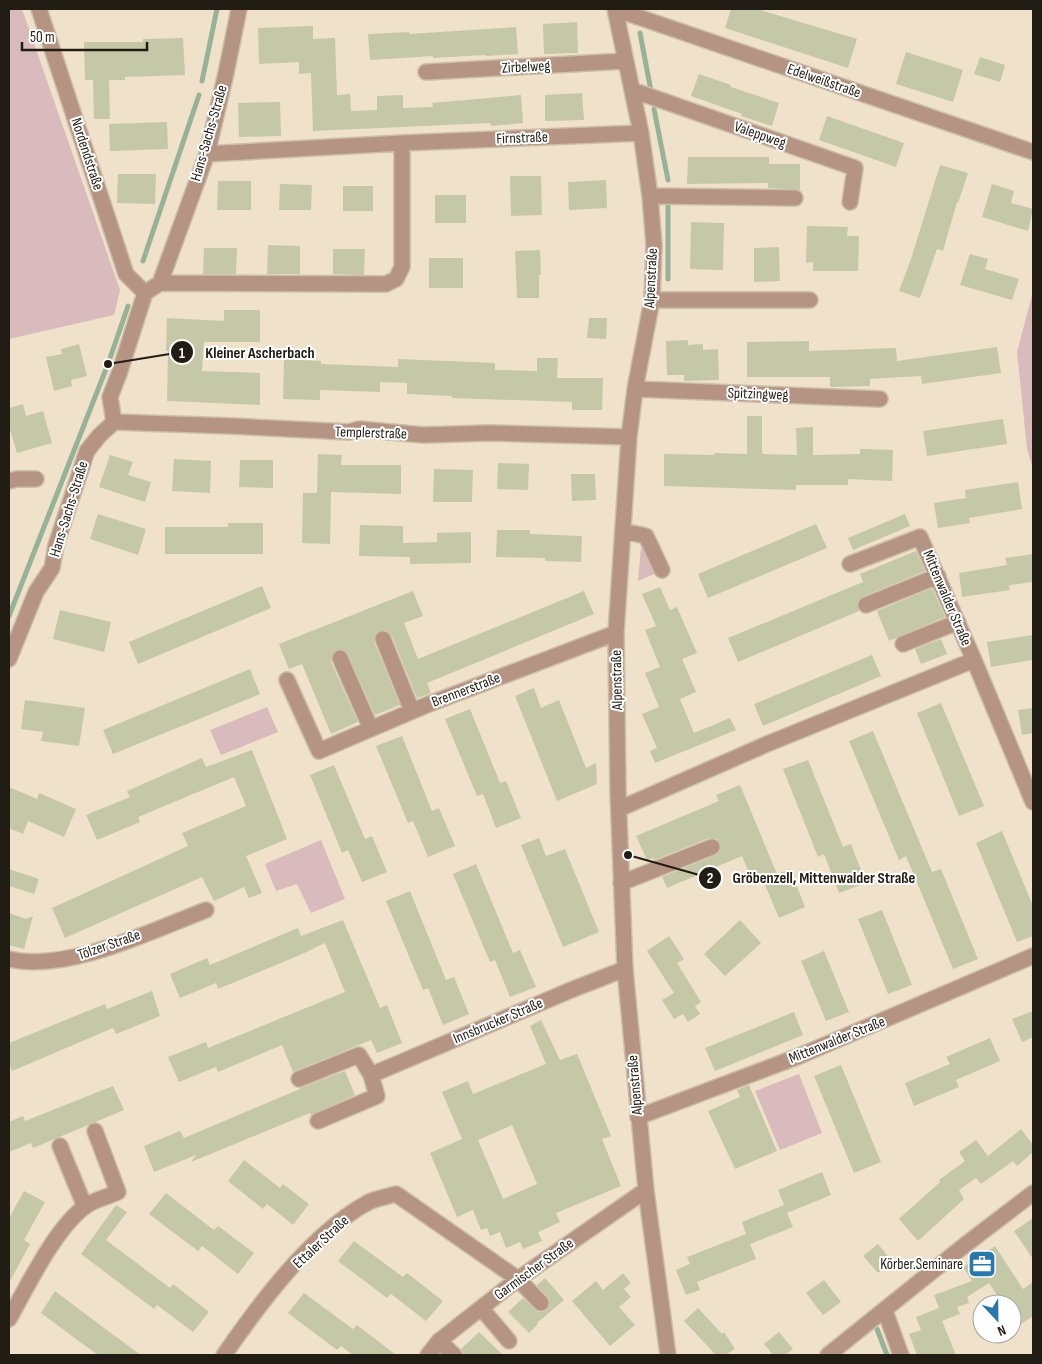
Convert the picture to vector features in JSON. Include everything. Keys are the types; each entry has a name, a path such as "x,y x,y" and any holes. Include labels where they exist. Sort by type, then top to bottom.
{"street":[{"name":"Nordendstraße","path":"39,9 126,274 145,293"},
{"name":"Hans-Sachs-Straße","path":"160,283 207,154 239,9"},
{"name":"Alpenstraße","path":"615,9 641,133 650,196 654,246 652,300 635,389 630,437 616,632 619,809 625,969 638,1116 664,1353"},
{"name":"Edelweißstraße","path":"615,9 1033,152"},
{"name":"Zirbelweg","path":"426,72 625,61"},
{"name":"Valeppweg","path":"632,90 855,168 850,202"},
{"name":"Firnstraße","path":"207,154 402,143 641,133"},
{"path":"114,422 110,397 145,293 160,283 386,284 396,279 402,267 402,143"},
{"path":"650,196 795,198"},
{"path":"652,300 810,300"},
{"name":"Spitzingweg","path":"635,389 880,399"},
{"name":"Hans-Sachs-Straße","path":"9,659 36,592 52,568 56,545 87,451 114,422"},
{"name":"Templerstraße","path":"114,422 349,432 359,429 423,435 490,433 630,437"},
{"path":"9,481 36,479"},
{"path":"623,531 646,536 662,570"},
{"name":"Mittenwalder Straße","path":"850,564 920,537 1029,781 1033,802"},
{"path":"866,605 938,576"},
{"path":"904,644 958,622"},
{"name":"Brennerstraße","path":"287,680 319,752 412,711 616,632"},
{"path":"382,639 412,711"},
{"path":"340,658 371,729"},
{"name":"Mittenwalder Straße","path":"619,809 767,744 974,660"},
{"path":"621,883 712,846"},
{"name":"Tölzer Straße","path":"9,959 23,962 59,961 101,950 206,910"},
{"name":"Mittenwalder Straße","path":"638,1116 797,1058 1033,956"},
{"name":"Innsbrucker Straße","path":"371,1075 625,969"},
{"path":"299,1079 359,1055 371,1075 377,1096 318,1121"},
{"path":"9,1319 52,1244 65,1226 84,1206 118,1192 96,1131"},
{"path":"60,1146 84,1206"},
{"name":"Garmischer Straße","path":"428,1355 439,1341 518,1279 646,1190"},
{"path":"828,1355 1033,1193"},
{"name":"Ettaler Straße","path":"224,1355 261,1303 334,1225 368,1202 396,1194 518,1279"},
{"path":"518,1279 541,1303"},
{"path":"481,1308 509,1341"},
{"path":"885,1311 901,1355"},
{"path":"439,1341 454,1355"}],"shaded area":[{"path":"9,9 22,9 120,290 114,315 9,339"},
{"path":"1033,291 1033,469 1027,449 1017,352"},
{"path":"641,546 647,547 657,573 638,581"},
{"path":"267,707 278,732 221,755 210,730"},
{"path":"321,840 345,899 311,913 297,884 276,891 265,864"},
{"path":"799,1074 822,1133 780,1150 755,1091"}],"building":[{"path":"731,9 757,9 857,39 848,68 725,28"},
{"path":"577,22 578,53 544,54 543,24"},
{"path":"313,26 313,39 335,38 337,95 350,94 351,111 377,110 377,96 403,95 403,108 433,107 432,103 521,95 523,123 491,126 490,123 313,131 311,73 299,74 299,62 259,64 258,28"},
{"path":"516,27 518,54 370,60 368,34 409,32 409,34"},
{"path":"183,38 185,75 125,77 125,80 109,80 110,119 94,119 93,80 85,80 84,42 143,42 143,39"},
{"path":"906,52 963,70 953,102 896,84"},
{"path":"980,57 1005,65 1000,82 974,74"},
{"path":"699,74 779,103 772,126 691,96"},
{"path":"582,93 584,120 545,121 545,95"},
{"path":"280,102 281,136 239,137 238,103"},
{"path":"827,116 904,143 896,167 819,140"},
{"path":"167,122 168,149 110,151 109,124"},
{"path":"688,157 769,157 769,164 800,164 800,190 768,188 768,183 687,184"},
{"path":"940,165 968,173 957,202 943,251 937,249 920,298 899,291 911,259"},
{"path":"118,174 156,174 155,204 117,203"},
{"path":"510,176 541,176 542,215 511,216"},
{"path":"606,180 607,208 569,210 568,182"},
{"path":"218,181 251,181 251,210 217,210"},
{"path":"280,184 312,185 311,210 279,210"},
{"path":"992,184 1014,191 1011,203 1033,209 1028,231 982,217"},
{"path":"343,186 373,186 373,211 343,211"},
{"path":"435,195 466,195 466,223 435,223"},
{"path":"691,222 724,223 723,270 690,269"},
{"path":"807,226 848,227 847,236 859,236 858,271 813,271 813,262 806,263"},
{"path":"268,245 300,246 300,274 267,274"},
{"path":"779,247 780,281 754,282 754,248"},
{"path":"204,248 237,248 236,274 203,274"},
{"path":"333,249 365,249 364,275 333,274"},
{"path":"540,250 541,275 539,275 539,298 517,298 515,251"},
{"path":"970,254 988,259 985,269 1019,279 1012,300 960,285"},
{"path":"429,258 463,258 463,288 429,288"},
{"path":"224,310 260,310 260,342 204,342 202,371 260,373 260,405 167,401 167,318 224,321"},
{"path":"589,318 607,318 606,339 587,338"},
{"path":"688,340 688,345 703,344 703,350 718,349 719,380 684,381 684,375 667,375 666,341"},
{"path":"809,341 809,351 896,348 897,361 997,347 1001,373 922,384 921,376 870,379 870,386 830,387 830,377 747,377 747,342"},
{"path":"79,344 87,376 71,380 72,386 54,391 46,357 62,354 61,349"},
{"path":"537,358 558,358 557,378 603,378 602,410 572,410 572,402 452,398 452,396 407,394 407,383 380,382 380,392 320,390 320,400 283,399 284,359 321,361 321,364 398,367 398,359 495,363 495,370 537,371"},
{"path":"23,404 26,416 43,411 52,443 17,453 9,426 9,408"},
{"path":"747,416 762,416 762,454 797,455 796,428 813,427 813,455 860,454 860,449 893,450 892,481 848,479 848,485 796,485 796,490 664,486 664,454 747,454"},
{"path":"1003,419 1007,444 927,456 923,431"},
{"path":"318,454 342,455 341,465 401,465 401,494 331,492 330,544 302,543 303,493 317,493"},
{"path":"110,455 133,462 128,475 151,482 145,502 99,487"},
{"path":"174,459 211,461 210,493 172,491"},
{"path":"240,460 273,460 273,488 239,487"},
{"path":"498,463 529,464 528,490 497,489"},
{"path":"434,469 473,470 472,502 433,502"},
{"path":"571,474 595,474 596,500 572,501"},
{"path":"1018,482 1022,509 969,518 970,523 938,528 934,503 966,498 965,490"},
{"path":"98,514 146,529 138,555 90,539"},
{"path":"905,514 910,526 853,550 848,538"},
{"path":"228,523 263,523 263,554 165,554 165,527 228,527"},
{"path":"816,524 827,548 708,598 698,574"},
{"path":"360,525 403,526 403,543 437,542 437,533 471,532 471,563 410,564 410,557 359,556"},
{"path":"497,530 530,530 530,534 582,536 581,562 545,561 545,558 496,557"},
{"path":"916,551 925,571 862,597 857,603 859,611 738,662 728,638 863,582 860,574"},
{"path":"1033,554 1033,582 1009,585 1010,590 962,597 959,573 1007,565 1005,558"},
{"path":"262,586 271,608 138,664 129,642"},
{"path":"660,587 670,610 677,607 697,653 682,659 696,692 680,699 694,733 730,718 736,730 655,763 650,751 657,748 642,714 659,707 645,673 660,667 645,630 656,626 642,594"},
{"path":"932,588 945,617 889,641 877,611"},
{"path":"413,591 423,616 404,623 418,659 584,591 594,614 427,683 431,693 417,698 392,636 385,630 379,631 374,637 374,642 400,705 375,715 348,654 342,649 336,650 331,656 331,662 358,722 331,734 302,664 289,669 279,644"},
{"path":"60,610 111,622 104,652 53,639"},
{"path":"1033,635 1033,660 991,667 987,642"},
{"path":"941,639 947,654 921,664 915,649"},
{"path":"872,655 881,676 763,726 754,704"},
{"path":"250,669 260,694 113,754 103,730"},
{"path":"534,688 541,708 559,700 586,768 596,763 597,784 557,801 515,696"},
{"path":"25,700 85,708 79,746 41,741 43,732 21,729"},
{"path":"941,703 984,806 959,816 917,713"},
{"path":"1033,708 1033,733 1022,735 1018,710"},
{"path":"470,709 500,783 506,781 521,818 496,828 483,794 477,796 445,719"},
{"path":"873,731 932,872 941,869 978,959 953,969 906,856 899,860 849,741"},
{"path":"402,736 432,811 439,808 455,846 428,857 413,821 408,823 376,746"},
{"path":"252,750 287,839 246,856 262,893 249,898 244,887 214,901 202,877 65,938 52,908 188,846 182,833 246,806 234,777 138,817 140,822 97,840 86,815 130,797 127,791 202,758 206,767"},
{"path":"808,760 843,847 851,844 866,883 839,893 824,854 818,857 783,769"},
{"path":"334,765 365,839 372,836 387,872 362,882 348,850 342,853 310,775"},
{"path":"740,785 777,874 790,869 805,907 779,918 763,880 754,884 742,856 667,888 662,877 716,855 721,848 717,839 709,838 654,860 653,858 647,860 636,836 719,801 716,795"},
{"path":"9,787 37,799 39,793 76,809 64,837 28,821 23,834 9,828"},
{"path":"1002,831 1033,906 1033,936 1017,942 976,843"},
{"path":"539,838 546,856 565,849 599,932 563,947 521,845"},
{"path":"476,864 513,953 520,950 536,987 510,997 495,960 490,962 453,874"},
{"path":"9,869 39,879 34,894 9,886"},
{"path":"410,891 446,980 454,977 469,1014 443,1025 428,988 423,990 386,901"},
{"path":"882,910 912,985 888,994 858,919"},
{"path":"9,913 26,919 33,916 24,949 9,945"},
{"path":"343,920 380,1008 387,1005 402,1043 377,1053 371,1040 293,1072 282,1045 218,1072 216,1067 179,1082 168,1057 206,1042 208,1048 345,992 325,943 218,989 216,983 180,998 170,974 207,958 210,965 298,928 301,936"},
{"path":"740,920 761,943 725,976 704,954"},
{"path":"669,936 684,959 677,963 701,1002 695,1006 700,1014 688,1022 683,1014 674,1019 662,1000 674,993 647,951"},
{"path":"824,951 849,1012 826,1021 801,961"},
{"path":"152,991 160,1016 116,1034 113,1028 12,1071 9,1063 9,1043 105,1004 107,1009"},
{"path":"1033,1011 1033,1037 1022,1042 1012,1019"},
{"path":"794,1012 803,1035 715,1071 705,1048"},
{"path":"541,1020 560,1060 577,1054 611,1136 602,1139 621,1186 556,1213 560,1222 538,1232 542,1241 523,1249 520,1242 506,1248 500,1232 490,1236 487,1228 481,1230 473,1210 457,1217 430,1153 462,1139 442,1092 468,1081 473,1094 546,1064 530,1026","holes":["512,1125 537,1184 503,1199 478,1140"]},
{"path":"990,1038 1000,1061 956,1080 959,1087 914,1106 905,1083 950,1064 946,1057"},
{"path":"841,1065 881,1162 854,1173 814,1076"},
{"path":"345,1071 355,1095 311,1115 310,1113 191,1162 196,1155 154,1172 144,1146 180,1131 184,1138 300,1088"},
{"path":"749,1085 777,1151 735,1169 708,1111 740,1097 737,1090"},
{"path":"113,1086 124,1110 33,1148 31,1143 9,1152 9,1122 23,1116 25,1121"},
{"path":"1021,1129 1033,1145 1033,1152 1017,1166 1013,1161 981,1184 976,1178 959,1190 964,1199 918,1241 899,1219 940,1182 939,1180 965,1161 959,1152 976,1140 988,1156"},
{"path":"244,1160 280,1188 283,1184 309,1204 293,1225 267,1204 263,1209 228,1181"},
{"path":"822,1172 831,1195 787,1213 793,1227 750,1244 756,1259 697,1282 700,1290 686,1295 676,1270 690,1264 687,1257 746,1234 742,1222 784,1205 778,1190"},
{"path":"24,1191 45,1202 24,1240 30,1244 9,1283 9,1218"},
{"path":"166,1193 214,1230 218,1226 254,1253 238,1274 202,1246 198,1251 149,1214"},
{"path":"116,1205 127,1212 106,1240 170,1288 173,1284 209,1312 193,1332 157,1305 154,1309 81,1254"},
{"path":"1033,1218 1033,1259 1014,1231"},
{"path":"354,1241 403,1277 407,1273 443,1301 426,1321 391,1294 387,1298 338,1261"},
{"path":"878,1244 892,1261 878,1273 863,1256"},
{"path":"995,1246 1023,1289 1033,1282 1033,1316 1022,1323 1022,1294 996,1294 989,1283 967,1297 969,1303 957,1307 960,1314 942,1321 956,1355 917,1355 909,1334 921,1330 916,1317 939,1308 934,1295 972,1281 963,1267"},
{"path":"623,1273 631,1283 624,1289 631,1297 619,1307 635,1325 610,1346 572,1301 596,1281 603,1290"},
{"path":"545,1278 564,1300 537,1323 529,1333 508,1312 523,1298 538,1312 547,1310 550,1300 537,1285"},
{"path":"824,1280 841,1302 823,1315 806,1293"},
{"path":"55,1291 141,1355 98,1355 41,1313"},
{"path":"304,1293 353,1329 357,1325 396,1355 353,1355 341,1346 337,1350 288,1313"},
{"path":"698,1308 722,1334 724,1332 735,1349 725,1355 716,1355 684,1321"},
{"path":"479,1332 503,1355 463,1355 461,1349"},
{"path":"779,1332 793,1349 785,1355 773,1355 764,1344"}],"waterway":[{"path":"202,81 217,9"},
{"path":"640,33 651,91"},
{"path":"143,261 199,95"},
{"path":"654,109 668,180"},
{"path":"668,205 668,279"},
{"path":"9,616 108,364 128,306"},
{"path":"877,1329 887,1355"}],"place":[{"name":"Kleiner Ascherbach","path":"108,364"},
{"name":"Gröbenzell, Mittenwalder Straße","path":"628,855"},
{"name":"Körber.Seminare","path":"982,1264"}]}
